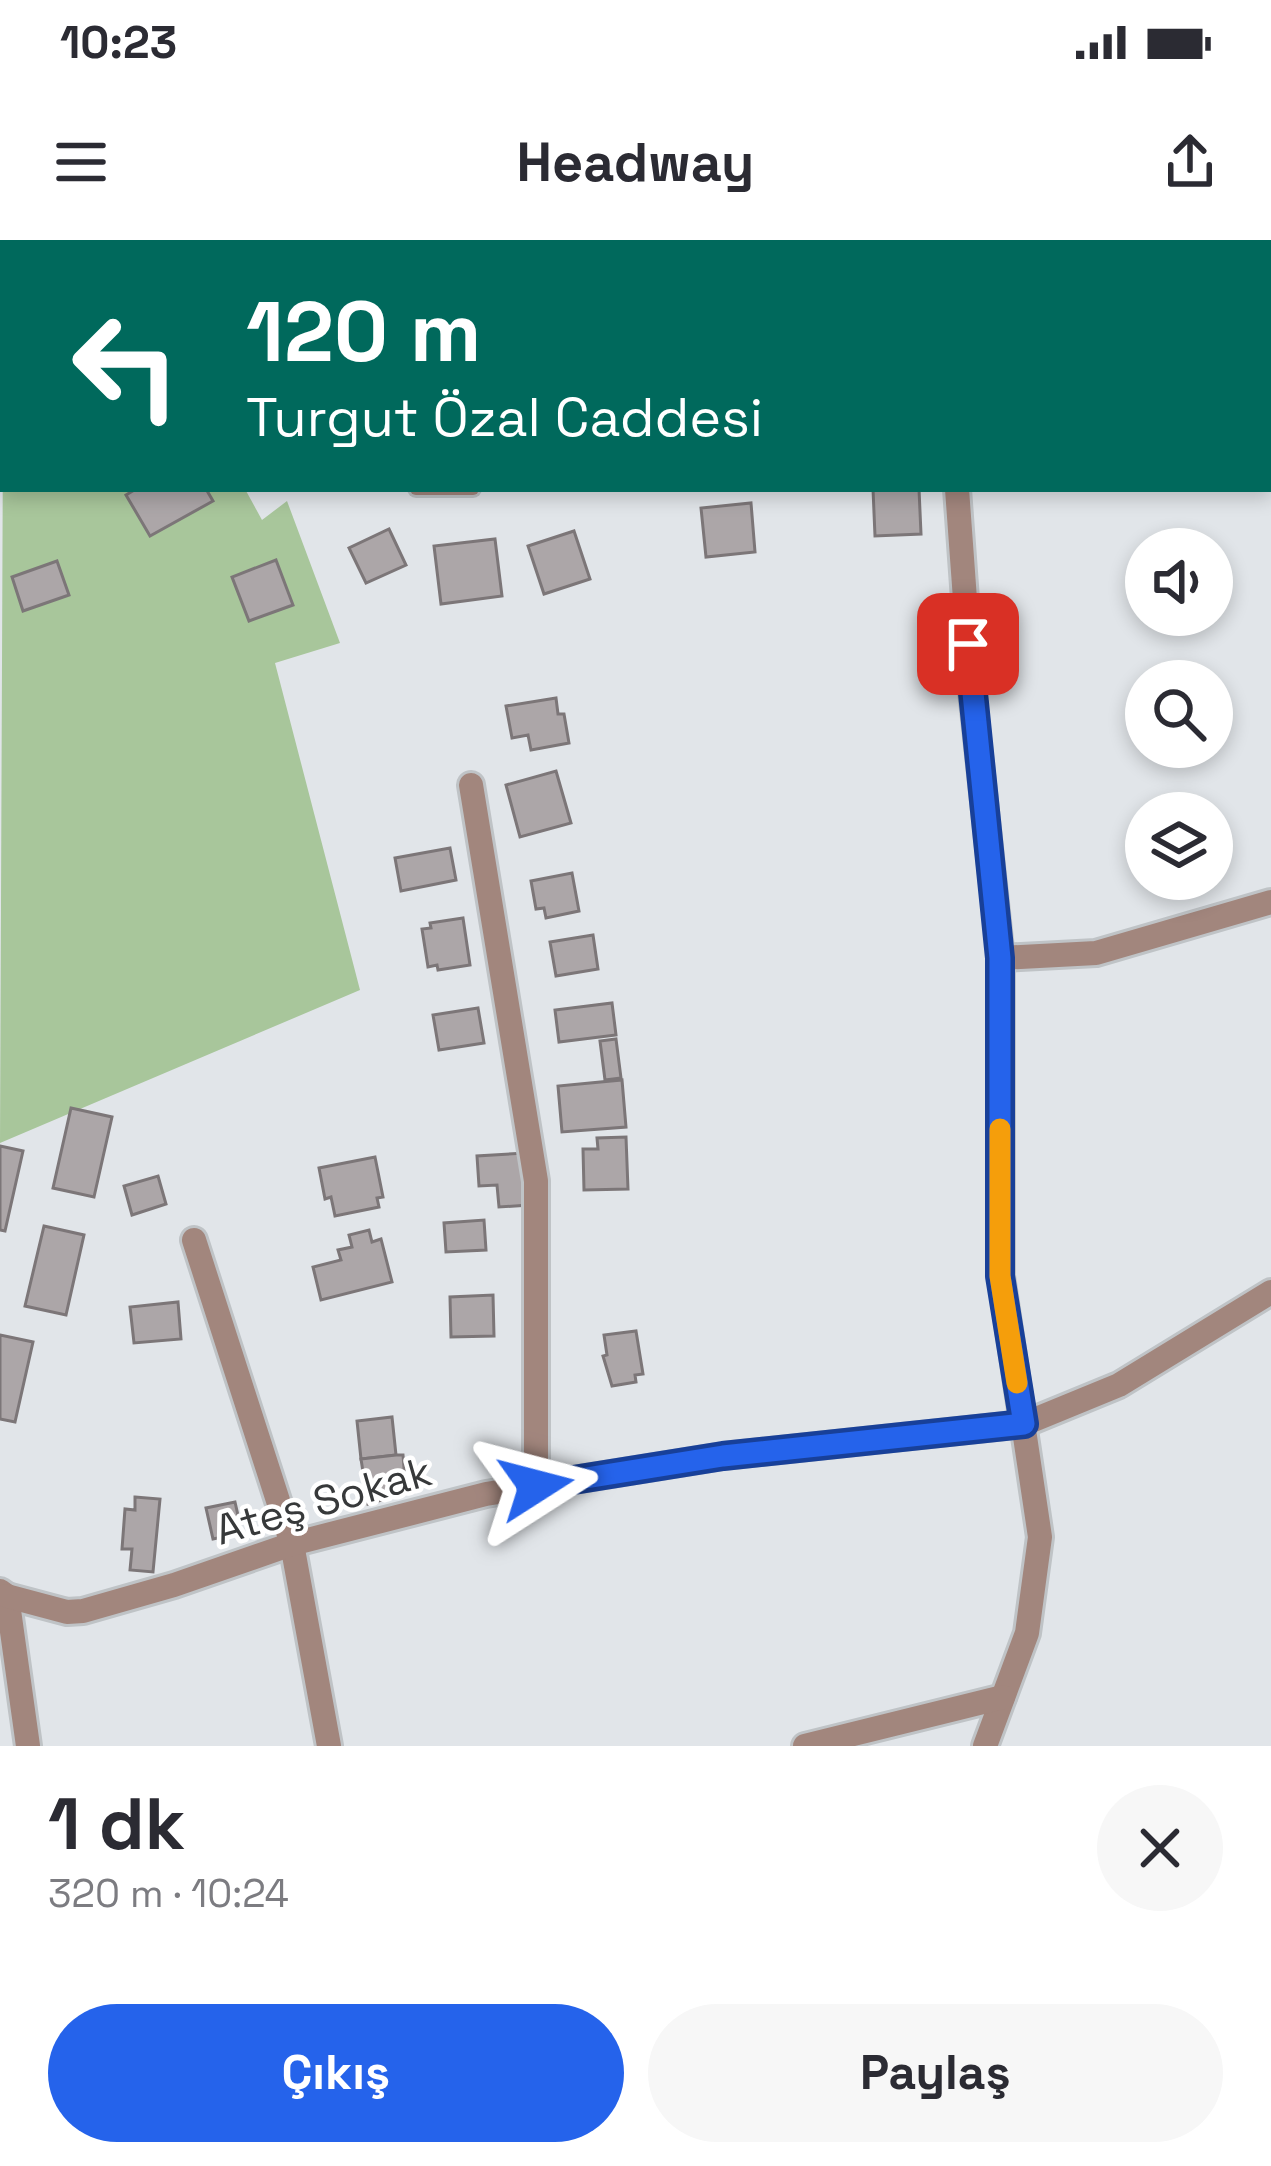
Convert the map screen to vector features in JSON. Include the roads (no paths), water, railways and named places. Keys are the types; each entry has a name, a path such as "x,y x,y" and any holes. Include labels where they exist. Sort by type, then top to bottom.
{"street":[{"path":"957,492 971,682 1000,958 1000,1276 1040,1537 1027,1633 985,1746"},
{"path":"470,785 536,1181 536,1486"},
{"path":"1000,958 1096,952 1271,902"},
{"path":"194,1240 292,1544 329,1746"},
{"name":"Ateş Sokak","path":"3,1593 67,1612 83,1611 174,1586 292,1544 486,1494 723,1456 1024,1424 1119,1385 1271,1292"},
{"path":"3,1593 28,1746"},
{"path":"805,1746 1003,1696"}]}
